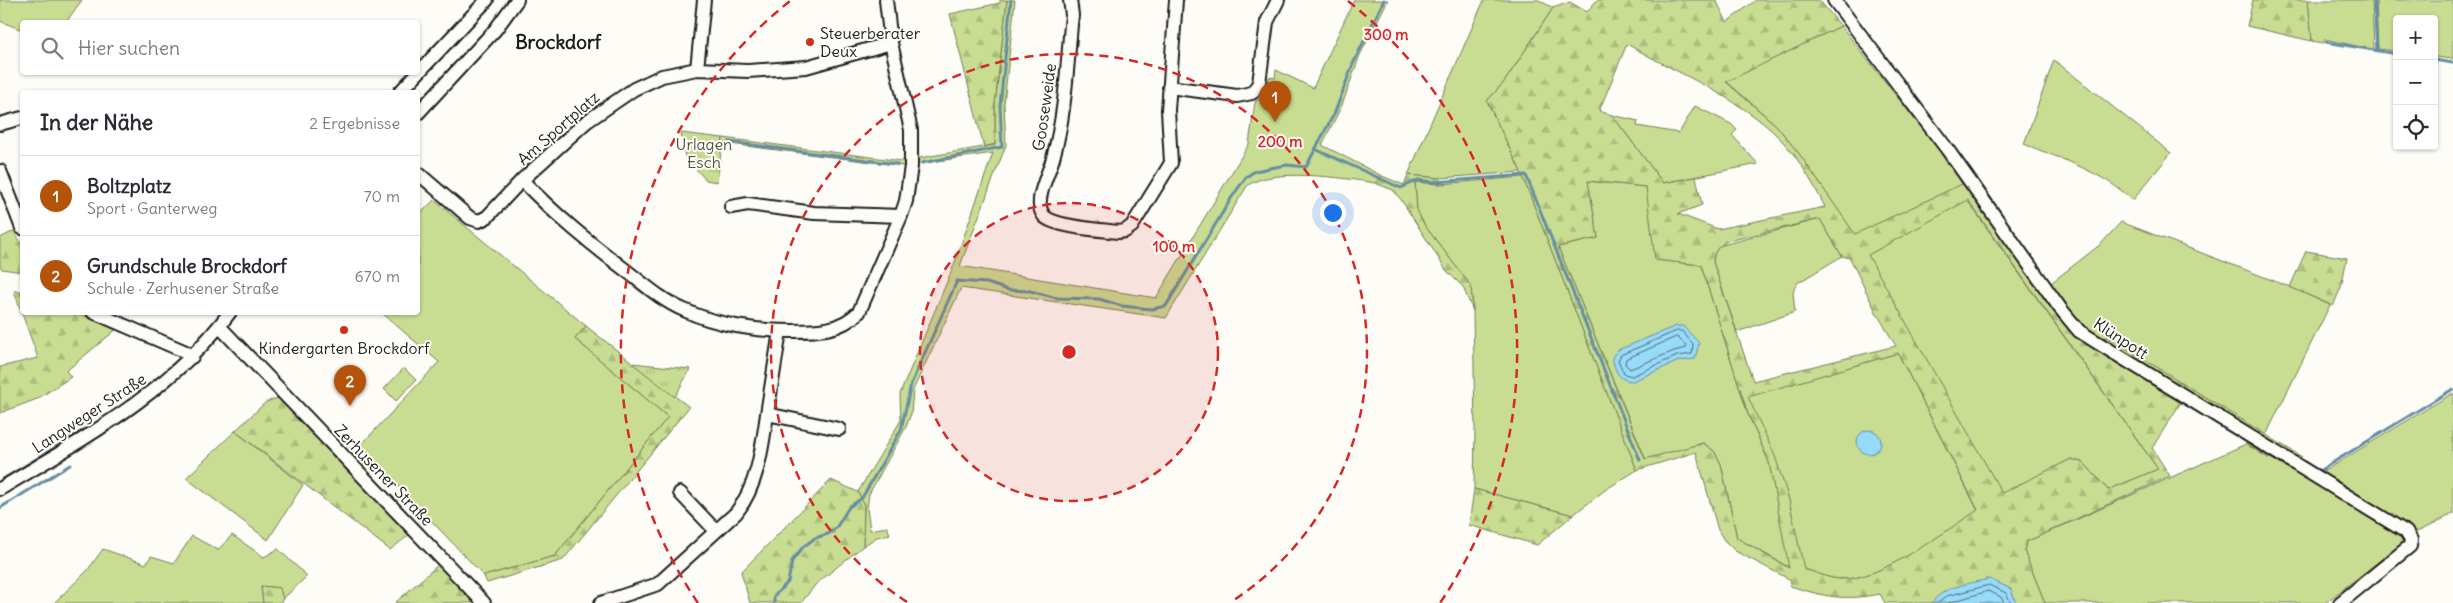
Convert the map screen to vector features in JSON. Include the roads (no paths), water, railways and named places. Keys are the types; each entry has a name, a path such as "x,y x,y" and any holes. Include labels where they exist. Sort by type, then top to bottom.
{"street":[{"path":"420,71 487,0"},
{"path":"420,111 495,30 517,0"},
{"path":"697,69 704,0"},
{"path":"601,603 658,584 744,503 761,456 780,331 830,329 850,320 859,312 902,216 911,166 910,130 891,43 886,0"},
{"name":"Gooseweide","path":"1070,0 1072,15 1057,144 1040,203 1045,218 1056,223 1118,232 1132,226 1171,163 1169,87 1176,0"},
{"path":"1169,87 1237,96 1252,93 1259,83 1267,22 1278,0"},
{"name":"Klünpott","path":"1834,0 1947,149 2060,308 2079,331 2170,389 2406,532 2411,540 2410,546 2340,603"},
{"name":"Am Sportplatz","path":"420,176 470,218 479,221 487,217 522,180 586,122 611,103 662,76 697,69 748,72 806,67 891,43"},
{"path":"402,90 416,75"},
{"path":"0,124 20,119"},
{"path":"0,171 20,223"},
{"name":"Am Sportplatz","path":"522,180 571,229 664,300 686,311 730,324 780,331"},
{"path":"731,207 748,204 814,213 902,216"},
{"path":"101,315 186,352 192,357"},
{"name":"Langweger Straße","path":"0,489 133,407 192,357 220,327 228,315"},
{"name":"Zerhusener Straße","path":"220,327 484,603"},
{"path":"768,414 839,429"},
{"path":"680,493 716,531"}],"water":[{"path":"1676,326 1683,326 1699,343 1695,359 1679,361 1633,381 1628,381 1618,374 1612,357 1618,350"},
{"path":"1869,430 1878,433 1881,442 1878,451 1869,454 1860,451 1857,442 1860,433"},
{"path":"1990,579 2011,589 2016,603 1932,603 1937,597 1950,589"}],"waterway":[{"path":"922,163 1002,147 1000,106 1011,0"},
{"path":"774,603 774,596 788,582 792,561 803,547 815,538 828,534 836,528 849,507 862,498 901,430 911,384 957,281 987,283 1008,290 1030,291 1057,298 1099,299 1122,306 1152,309 1166,306 1246,177 1255,171 1287,165 1306,167 1335,112 1353,64 1384,0"},
{"path":"2374,0 2377,51"},
{"path":"2326,42 2393,53"},
{"path":"2438,61 2453,63"},
{"path":"729,142 897,164"},
{"path":"1315,149 1401,188 1418,180 1435,182 1526,175 1640,460"},
{"path":"162,375 178,360"},
{"path":"2319,471 2453,389"},
{"path":"0,481 105,417"},
{"path":"0,508 70,465"}],"place":[{"name":"Steuerberater Deux","path":"810,42"},
{"name":"Boltzplatz","path":"1275,122"},
{"name":"Kindergarten Brockdorf","path":"344,330"},
{"name":"Grundschule Brockdorf","path":"350,406"}],"district":[{"name":"Brockdorf","path":"558,42"}],"park label":[{"name":"Urlagen Esch","path":"704,153"}]}
